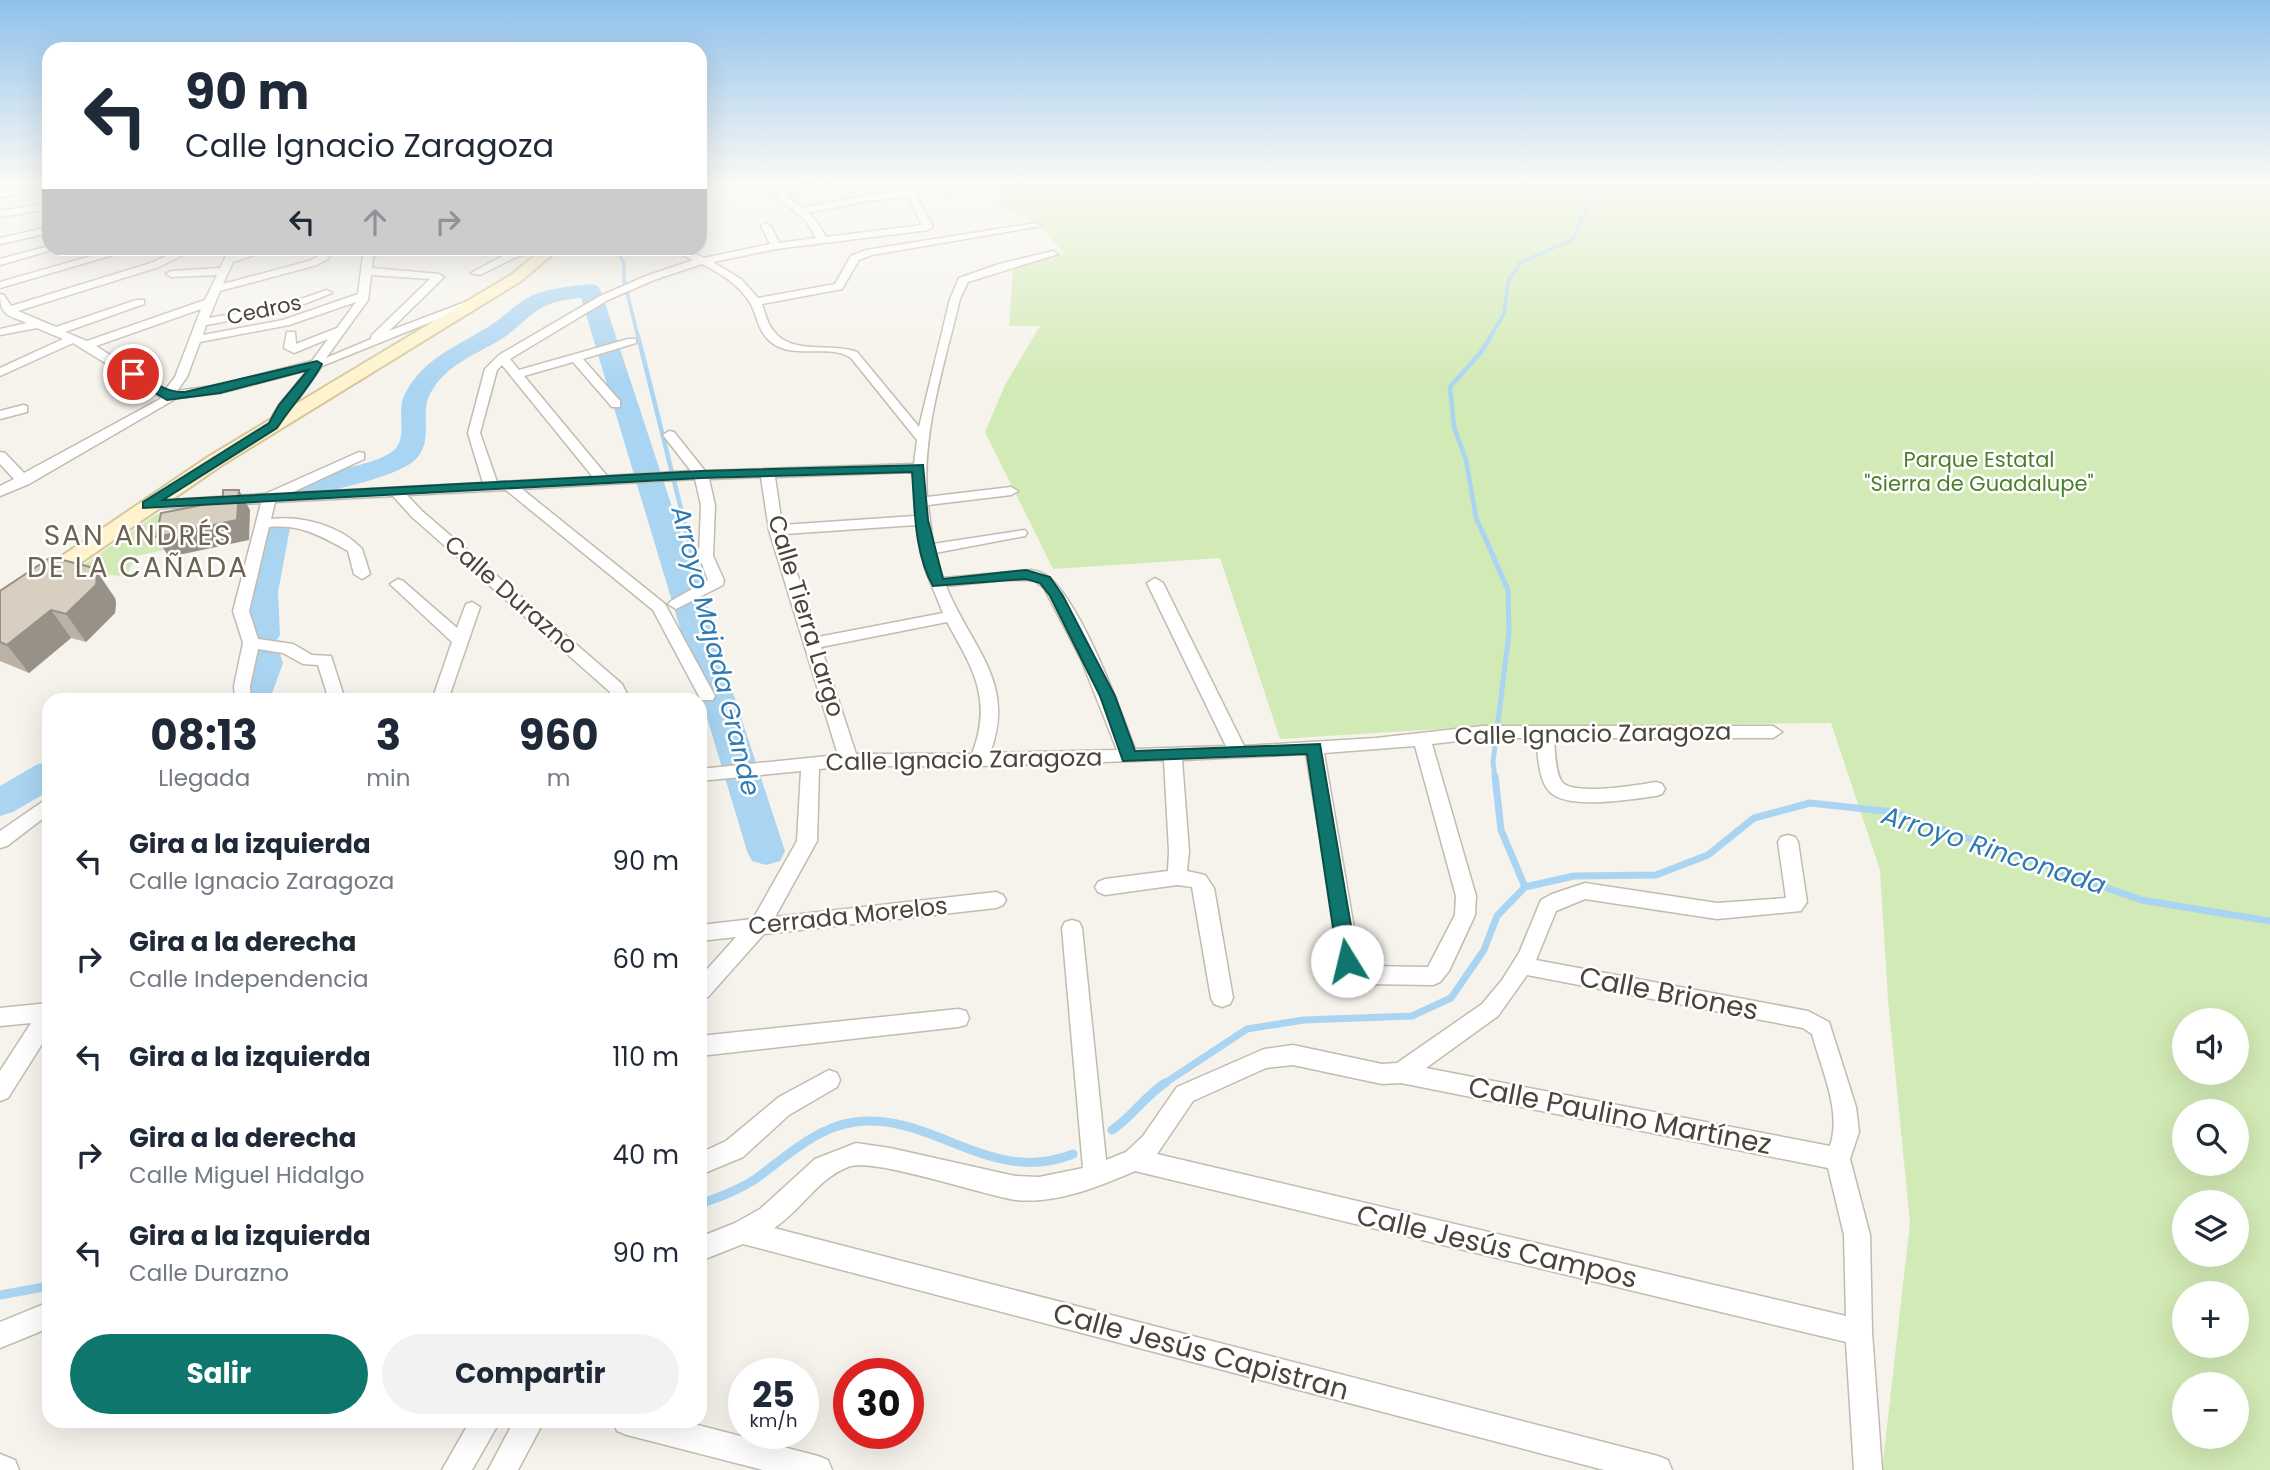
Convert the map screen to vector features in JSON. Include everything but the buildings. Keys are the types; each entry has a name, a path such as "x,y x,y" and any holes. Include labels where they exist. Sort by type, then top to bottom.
{"street":[{"path":"492,488 474,433 491,369 503,358 604,298 650,278 702,261 758,250"},
{"path":"756,302 838,287 855,258 883,250"},
{"path":"921,250 923,258"},
{"path":"0,262 42,251"},
{"path":"979,760 991,730 993,708 981,669 951,616 937,583 922,520 918,468 955,299 963,280 1003,266 1053,254"},
{"path":"0,285 103,256"},
{"path":"3,306 116,278 172,256"},
{"path":"167,396 181,377 200,323 232,256"},
{"path":"215,289 313,264 324,256"},
{"path":"273,425 343,330 365,295 369,256"},
{"path":"475,273 510,256"},
{"path":"0,608 147,505 273,425 516,278 544,256"},
{"path":"691,256 729,274 756,302 761,322 774,340 783,345 842,352 857,357 887,399 923,439"},
{"path":"171,274 223,271"},
{"path":"367,271 439,277 368,345"},
{"name":"Cedros","path":"200,323 285,308 327,293"},
{"path":"193,340 293,321 365,295"},
{"path":"57,331 140,302"},
{"path":"87,345 209,302"},
{"path":"167,396 220,389 317,364 474,302"},
{"path":"0,492 171,398 87,345 3,306"},
{"path":"0,332 39,324"},
{"path":"291,334 291,349 343,330"},
{"path":"0,372 29,356 73,339"},
{"path":"517,374 632,341"},
{"path":"0,362 29,356"},
{"path":"575,357 616,404"},
{"path":"503,358 604,481"},
{"path":"0,415 23,409"},
{"path":"669,435 701,475 708,505 706,556 716,580 715,585 708,590 676,604"},
{"path":"0,456 24,481"},
{"path":"242,693 251,643 241,611 269,498 359,456"},
{"path":"147,505 701,475 918,468"},
{"name":"Calle Tierra Largo","path":"767,472 776,530 849,760"},
{"path":"510,486 659,607 706,693"},
{"path":"920,502 1011,491"},
{"name":"Calle Durazno","path":"397,492 418,514 618,693"},
{"path":"261,524 288,520 305,522 355,549 362,574"},
{"path":"776,530 922,520"},
{"path":"927,550 1020,533"},
{"path":"937,583 1026,575 1039,576 1050,585 1107,696 1129,757"},
{"path":"1155,583 1238,752"},
{"path":"398,584 460,640"},
{"path":"442,693 472,607"},
{"path":"814,643 951,616"},
{"path":"251,643 287,648 309,660 325,660 335,693"},
{"name":"Calle Ignacio Zaragoza","path":"707,774 849,760 1129,757 1314,748 1483,732 1773,732"},
{"path":"1544,733 1554,784 1561,791 1570,794 1625,794 1656,789"},
{"path":"1314,748 1347,961 1354,972 1364,975 1433,976 1438,971 1465,915 1466,897 1422,739"},
{"path":"1173,755 1177,877"},
{"path":"707,983 760,925 807,841 810,764"},
{"path":"0,841 42,809"},
{"path":"1401,1073 1490,1010 1523,966 1548,906 1553,901 1581,892 1717,911 1797,904 1788,842"},
{"path":"1105,887 1177,877 1195,878 1204,888 1222,998"},
{"name":"Cerrada Morelos","path":"707,932 996,900"},
{"path":"1072,928 1096,1176"},
{"name":"Calle Briones","path":"1523,966 1815,1023 1821,1029 1844,1107 1847,1132 1838,1159"},
{"path":"0,1017 42,1014"},
{"path":"707,1045 958,1018"},
{"path":"0,1091 42,1024"},
{"name":"Calle Paulino Martínez","path":"1134,1160 1157,1136 1185,1094 1264,1059 1293,1055 1382,1074 1401,1073 1838,1159"},
{"path":"707,1163 714,1162 738,1148 782,1108 830,1080"},
{"path":"707,1246 769,1217 823,1167 856,1154 1026,1190 1096,1176 1134,1160"},
{"path":"1838,1159 1857,1235 1859,1332 1868,1470"},
{"name":"Calle Jesús Campos","path":"1134,1160 1859,1332"},
{"name":"Calle Jesús Capistran","path":"743,1231 1658,1470"},
{"path":"0,1335 42,1318"},
{"path":"456,1470 482,1428"},
{"path":"502,1470 526,1428"},
{"path":"654,1428 818,1470"},
{"path":"0,1468 5,1470"}],"green space":[{"name":"Parque Estatal \"Sierra de Guadalupe\"","path":"1060,250 2270,250 2270,1470 1882,1470 1910,1223 1888,999 1880,870 1831,723 1486,726 1280,739 1220,558 1053,569 985,432 1005,385 1040,326 1009,326 1013,269 1064,254"},
{"path":"230,511 168,533 165,550 136,556 126,577 76,570 157,514"}],"waterway":[{"name":"Arroyo Rinconada","path":"1490,337 1504,314 1508,281 1521,262 1550,250"},
{"name":"Arroyo Majada Grande","path":"620,256 624,263 624,280 638,337"},
{"path":"298,490 373,470 400,459 412,445 417,395 436,369 458,352 495,333 538,301 563,294 590,291 766,851"},
{"name":"Arroyo Majada Grande","path":"638,336 687,533"},
{"name":"Arroyo Rinconada","path":"1483,533 1476,518 1466,460 1454,427 1450,387 1481,352 1491,336"},
{"path":"264,635 263,592 276,528"},
{"name":"Arroyo Majada Grande","path":"686,531 748,778"},
{"name":"Arroyo Rinconada","path":"1482,531 1508,590 1509,633 1493,762 1495,778"},
{"path":"259,688 267,663 266,655"},
{"name":"Arroyo Majada Grande","path":"747,776 766,851"},
{"name":"Arroyo Rinconada","path":"1495,776 1501,830 1525,887"},
{"path":"0,803 42,778"},
{"name":"Arroyo Rinconada","path":"1525,887 1574,876 1656,875 1708,855 1754,818 1810,803 1894,812 2141,900 2270,921"},
{"name":"Arroyo Rinconada","path":"1165,1083 1247,1029 1304,1020 1412,1016 1451,998 1484,950 1497,916 1525,887"},
{"name":"Arroyo Rinconada","path":"1112,1130 1165,1083"},
{"name":"Arroyo Rinconada","path":"707,1202 748,1184 827,1130 855,1122 883,1122 910,1127 989,1156 1015,1162 1043,1162 1073,1154"},
{"name":"Arroyo Rinconada","path":"0,1295 42,1287"}],"district":[{"name":"SAN ANDRÉS DE LA CAÑADA","path":"138,551"}],"route":[{"path":"133,374 167,396 185,396 317,364 273,425 147,505 701,475 918,468 922,520 930,566 937,583 1026,575 1039,576 1045,580 1056,596 1107,696 1129,757 1314,748 1347,961"}]}
